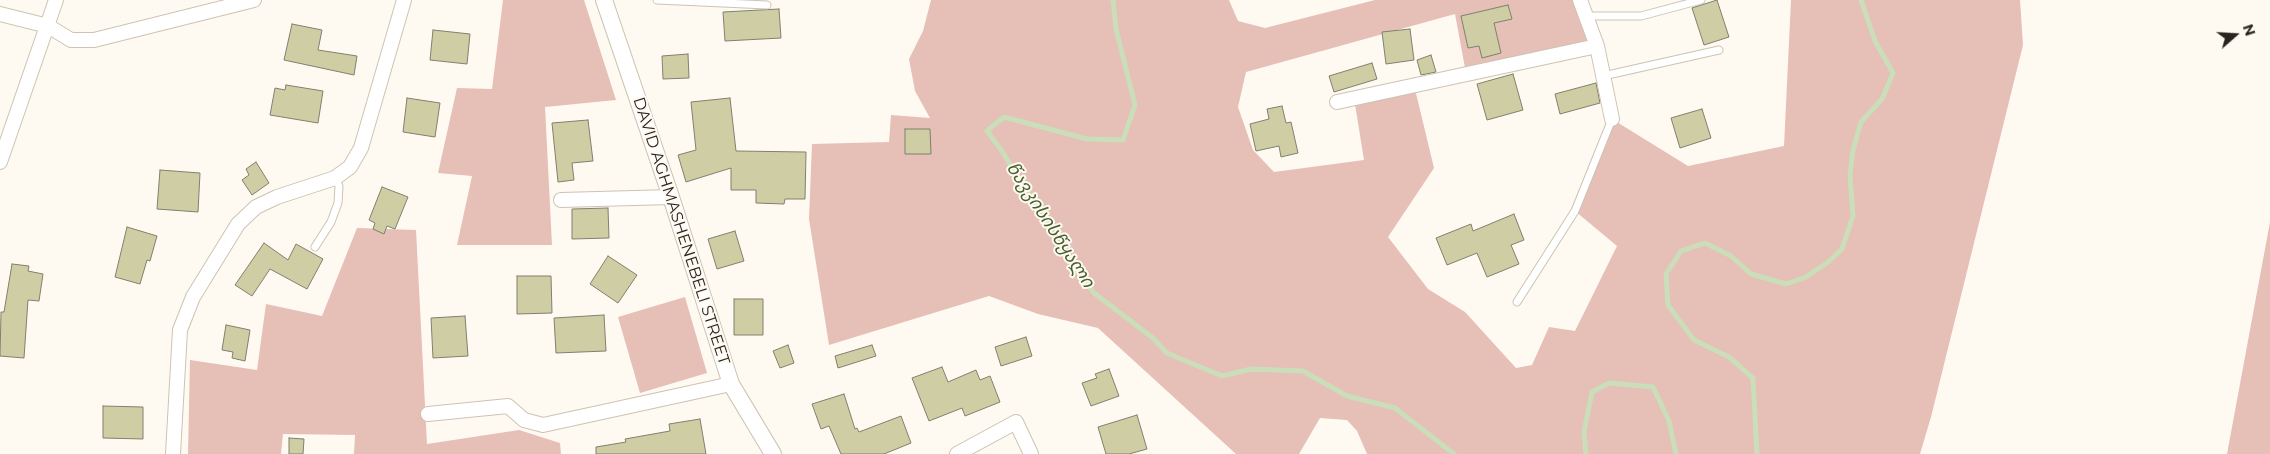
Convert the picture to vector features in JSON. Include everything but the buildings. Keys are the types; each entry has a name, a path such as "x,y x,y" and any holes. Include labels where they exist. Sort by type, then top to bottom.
{"street":[{"path":"0,162 56,0"},
{"path":"0,14 48,26 71,40 94,40 254,0"},
{"path":"173,454 180,330 193,297 238,224 256,207 277,197 334,178 350,167 361,148 404,0"},
{"name":"DAVID AGHMASHENEBELI STREET","path":"604,0 671,197 731,384 773,454"},
{"path":"1580,0 1597,46 1612,119"},
{"path":"1337,102 1597,46"},
{"path":"561,200 671,197"},
{"path":"428,414 508,406 524,420 543,425 731,384"},
{"path":"957,454 1016,422 1031,454"}],"lane":[{"path":"657,0 767,5"},
{"path":"1586,16 1641,16 1701,0"},
{"path":"1603,76 1719,50"},
{"path":"1517,302 1574,211 1612,119"},
{"path":"315,247 331,222 338,203 339,186 334,178"}],"shaded area":[{"path":"503,0 584,0 616,100 545,107 552,245 457,245 472,176 438,173 457,88 492,89"},
{"path":"931,0 1229,0 1238,21 1265,28 1375,0 1580,0 1597,46 1466,73 1455,14 1246,72 1238,107 1253,150 1274,172 1364,160 1354,98 1414,85 1434,168 1388,237 1428,289 1465,312 1516,368 1532,365 1549,327 1575,331 1617,246 1575,211 1612,119 1688,166 1784,146 1791,0 2020,0 2023,45 1931,417 1920,454 1367,454 1357,431 1347,420 1320,418 1299,454 1236,454 1098,328 1038,314 989,296 829,345 809,219 812,144 889,142 891,115 930,118 915,91 909,59 923,31"},
{"path":"2270,222 2270,454 2227,454"},
{"path":"357,228 416,230 427,444 519,430 560,443 561,454 354,454 355,435 283,434 281,454 188,454 190,360 257,370 266,304 322,316"},
{"path":"685,297 707,373 640,393 618,317"}],"waterway":[{"name":"წავკისისწყალი","path":"1113,0 1116,29 1135,105 1123,140 1087,139 1004,117 987,131 1002,151 1064,254 1094,293 1153,338 1167,353 1222,376 1251,369 1303,371 1347,396 1395,408 1454,454"},
{"path":"1757,454 1753,378 1729,357 1694,340 1668,305 1666,274 1681,251 1705,243 1731,256 1751,274 1786,284 1804,278 1827,263 1842,249 1853,216 1850,175 1853,150 1861,122 1882,99 1893,73 1875,41 1861,0"},
{"name":"წავკისისწყალი","path":"1586,454 1584,432 1592,392 1609,383 1653,387 1669,421 1676,454"}]}
